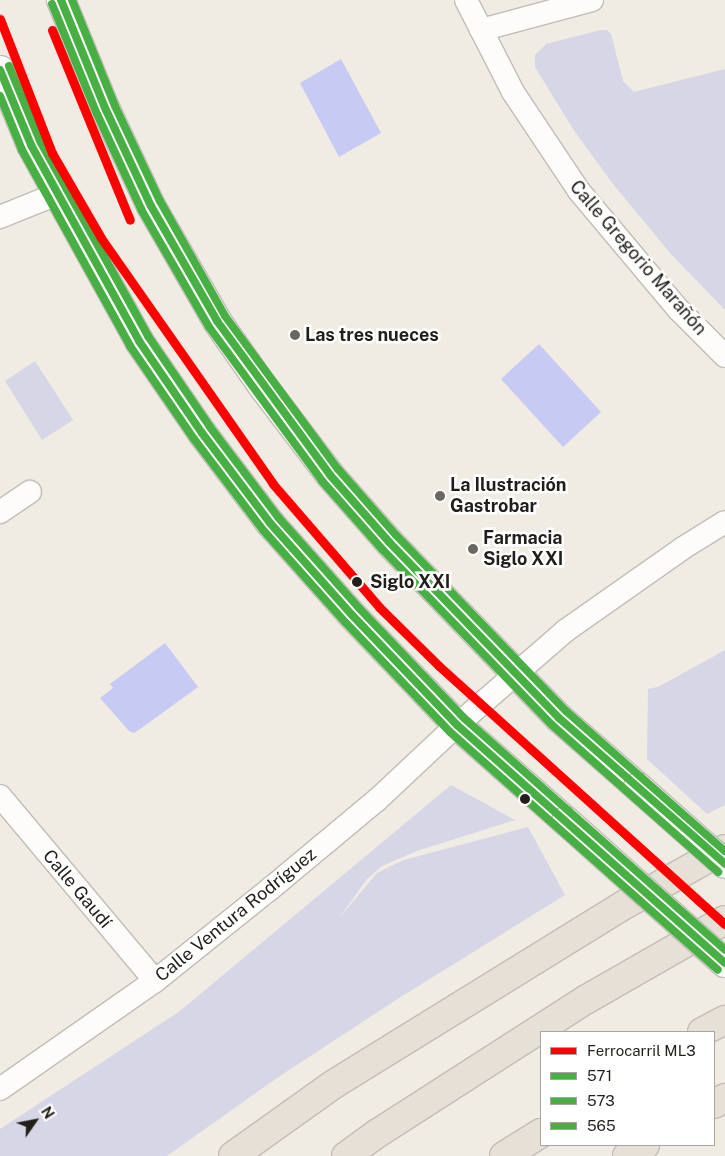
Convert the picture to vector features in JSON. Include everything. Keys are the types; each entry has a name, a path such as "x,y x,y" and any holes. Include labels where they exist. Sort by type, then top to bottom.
{"highway":[{"path":"233,1156 334,1084 626,904 725,849"},
{"path":"346,1156 378,1133 587,999 725,920"},
{"path":"704,1031 725,1020"},
{"path":"504,1156 540,1134"},
{"path":"627,1156 643,1146"}],"street":[{"path":"61,0 106,110 151,206 217,321 264,388 330,475 389,542 559,718 725,864"},
{"name":"Calle Gregorio Marañón","path":"466,0 513,92 579,192 679,310 725,356"},
{"path":"481,30 592,0"},
{"path":"0,70 31,145 138,341 202,433 270,523 352,615 457,725 725,963"},
{"path":"0,217 57,194"},
{"path":"0,512 30,492"},
{"name":"Calle Ventura Rodríguez","path":"0,1089 154,982 377,800 457,725 588,614 683,548 725,522"},
{"name":"Calle Gaudí","path":"0,796 154,982"}],"shaded area":[{"path":"607,30 611,34 623,81 634,92 725,69 725,310 671,254 613,184 573,129 535,67 535,55 546,44"},
{"path":"35,361 73,420 42,440 5,381"},
{"path":"725,650 725,805 707,814 647,759 648,689 658,687"},
{"path":"451,785 515,820 417,851 382,866 367,879 339,918 377,873 389,867 404,860 528,827 565,895 399,998 274,1080 167,1156 0,1156 0,1129 180,1011"}],"water":[{"path":"341,59 381,133 339,157 300,83"},
{"path":"539,344 601,412 563,447 501,379"},
{"path":"165,643 198,687 134,733 129,731 100,698 113,688 110,684"}],"rail line":[{"name":"ML3","path":"0,19 52,153 101,238 273,484 379,607 439,666 725,924"},
{"name":"ML3","path":"52,30 130,220"}],"transit line":[{"name":"571","path":"61,0 106,110 151,206 217,321 330,475 389,542 559,718 725,864"},
{"name":"565","path":"72,0 115,106 160,201 225,316 338,469 396,535 566,711 725,851"},
{"name":"573","path":"52,4 97,114 142,211 209,327 322,481 382,549 552,725 718,872"},
{"name":"565","path":"9,66 40,141 148,336 210,427 278,517 359,608 464,718 725,950"},
{"name":"571","path":"0,70 31,145 139,341 202,433 270,523 352,615 457,725 725,963"},
{"name":"573","path":"0,96 22,150 130,346 194,439 263,530 345,622 450,732 718,970"}],"place":[{"name":"Las tres nueces","path":"295,335"},
{"name":"La Ilustración Gastrobar","path":"440,496"},
{"name":"Farmacia Siglo XXI","path":"473,549"},
{"name":"Siglo XXI","path":"357,582"}]}
